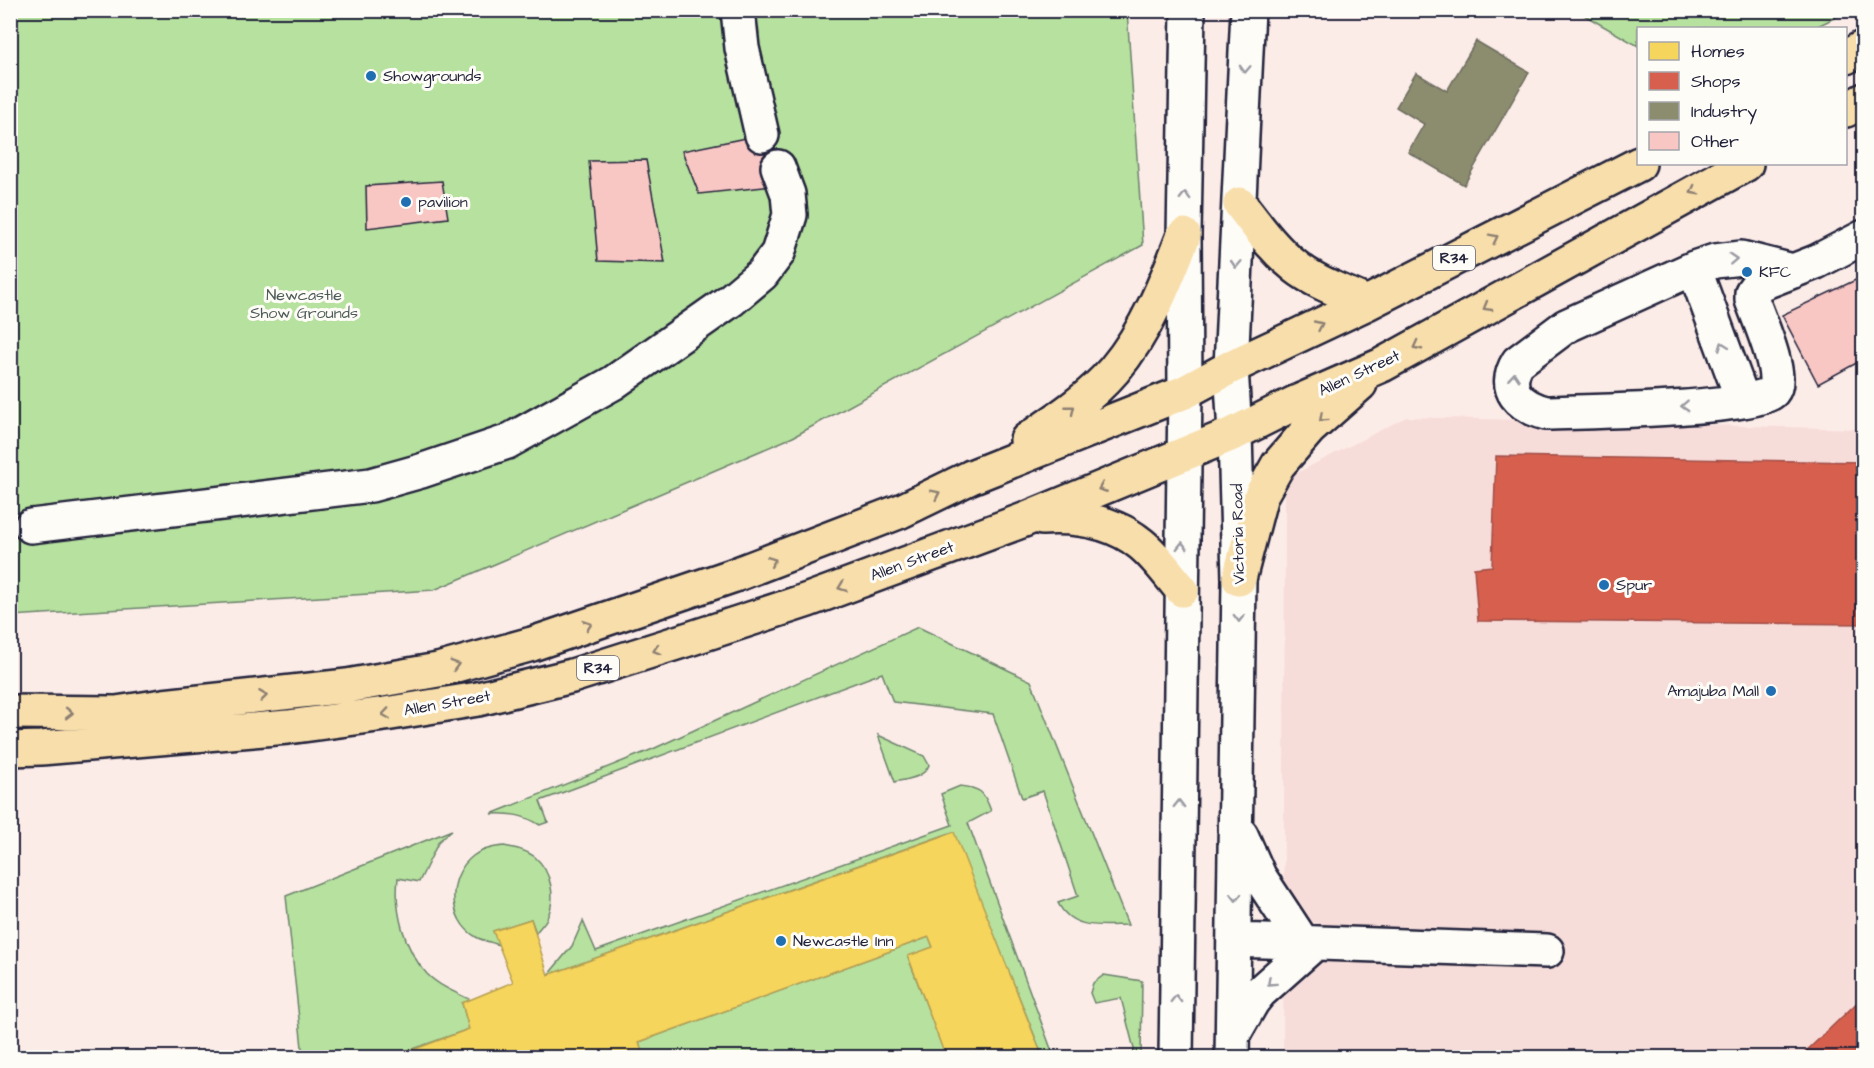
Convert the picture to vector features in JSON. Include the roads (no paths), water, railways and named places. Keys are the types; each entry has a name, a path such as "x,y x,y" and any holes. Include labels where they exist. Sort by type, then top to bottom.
{"main road":[{"path":"1847,56 1863,47"},
{"path":"1847,109 1863,100"},
{"name":"Allen Street","path":"10,712 116,713 347,686 438,670 532,644 732,576 901,511 971,477 1185,392 1231,367 1367,303 1637,165"},
{"name":"Allen Street","path":"10,749 288,727 478,699 572,676 808,600 1024,520 1183,455 1382,365 1744,165"},
{"path":"1240,204 1268,240 1296,267 1367,303"},
{"path":"971,477 1071,410 1114,370 1139,334 1164,286 1184,235"},
{"path":"1239,579 1261,495 1278,465 1309,429 1382,365"},
{"path":"1024,520 1083,519 1126,534 1153,556 1182,591"}],"street":[{"path":"738,10 742,48 762,135"},
{"path":"1176,1058 1188,10"},
{"name":"Victoria Road","path":"1232,1047 1239,579 1231,367 1248,10"},
{"path":"31,526 371,485 507,442 613,383 731,300 762,274 778,253 790,215 788,194 778,167"},
{"path":"1793,271 1741,258 1715,261 1694,268 1566,326 1518,362 1511,381 1516,398 1530,408 1546,413 1716,405 1766,397 1774,391 1777,382 1776,369 1752,300 1752,292 1756,285 1793,271 1816,262 1863,237"},
{"path":"1694,268 1743,401"},
{"path":"1236,825 1259,876 1309,943"},
{"path":"1235,940 1547,951"},
{"path":"1232,1047 1252,1002 1309,943"}],"place":[{"name":"Showgrounds","path":"371,76"},
{"name":"pavilion","path":"406,202"},
{"name":"KFC","path":"1747,272"},
{"name":"Spur","path":"1604,585"},
{"name":"Amajuba Mall","path":"1771,691"},
{"name":"Newcastle Inn","path":"781,941"}],"park label":[{"name":"Newcastle Show Grounds","path":"304,304"}]}
